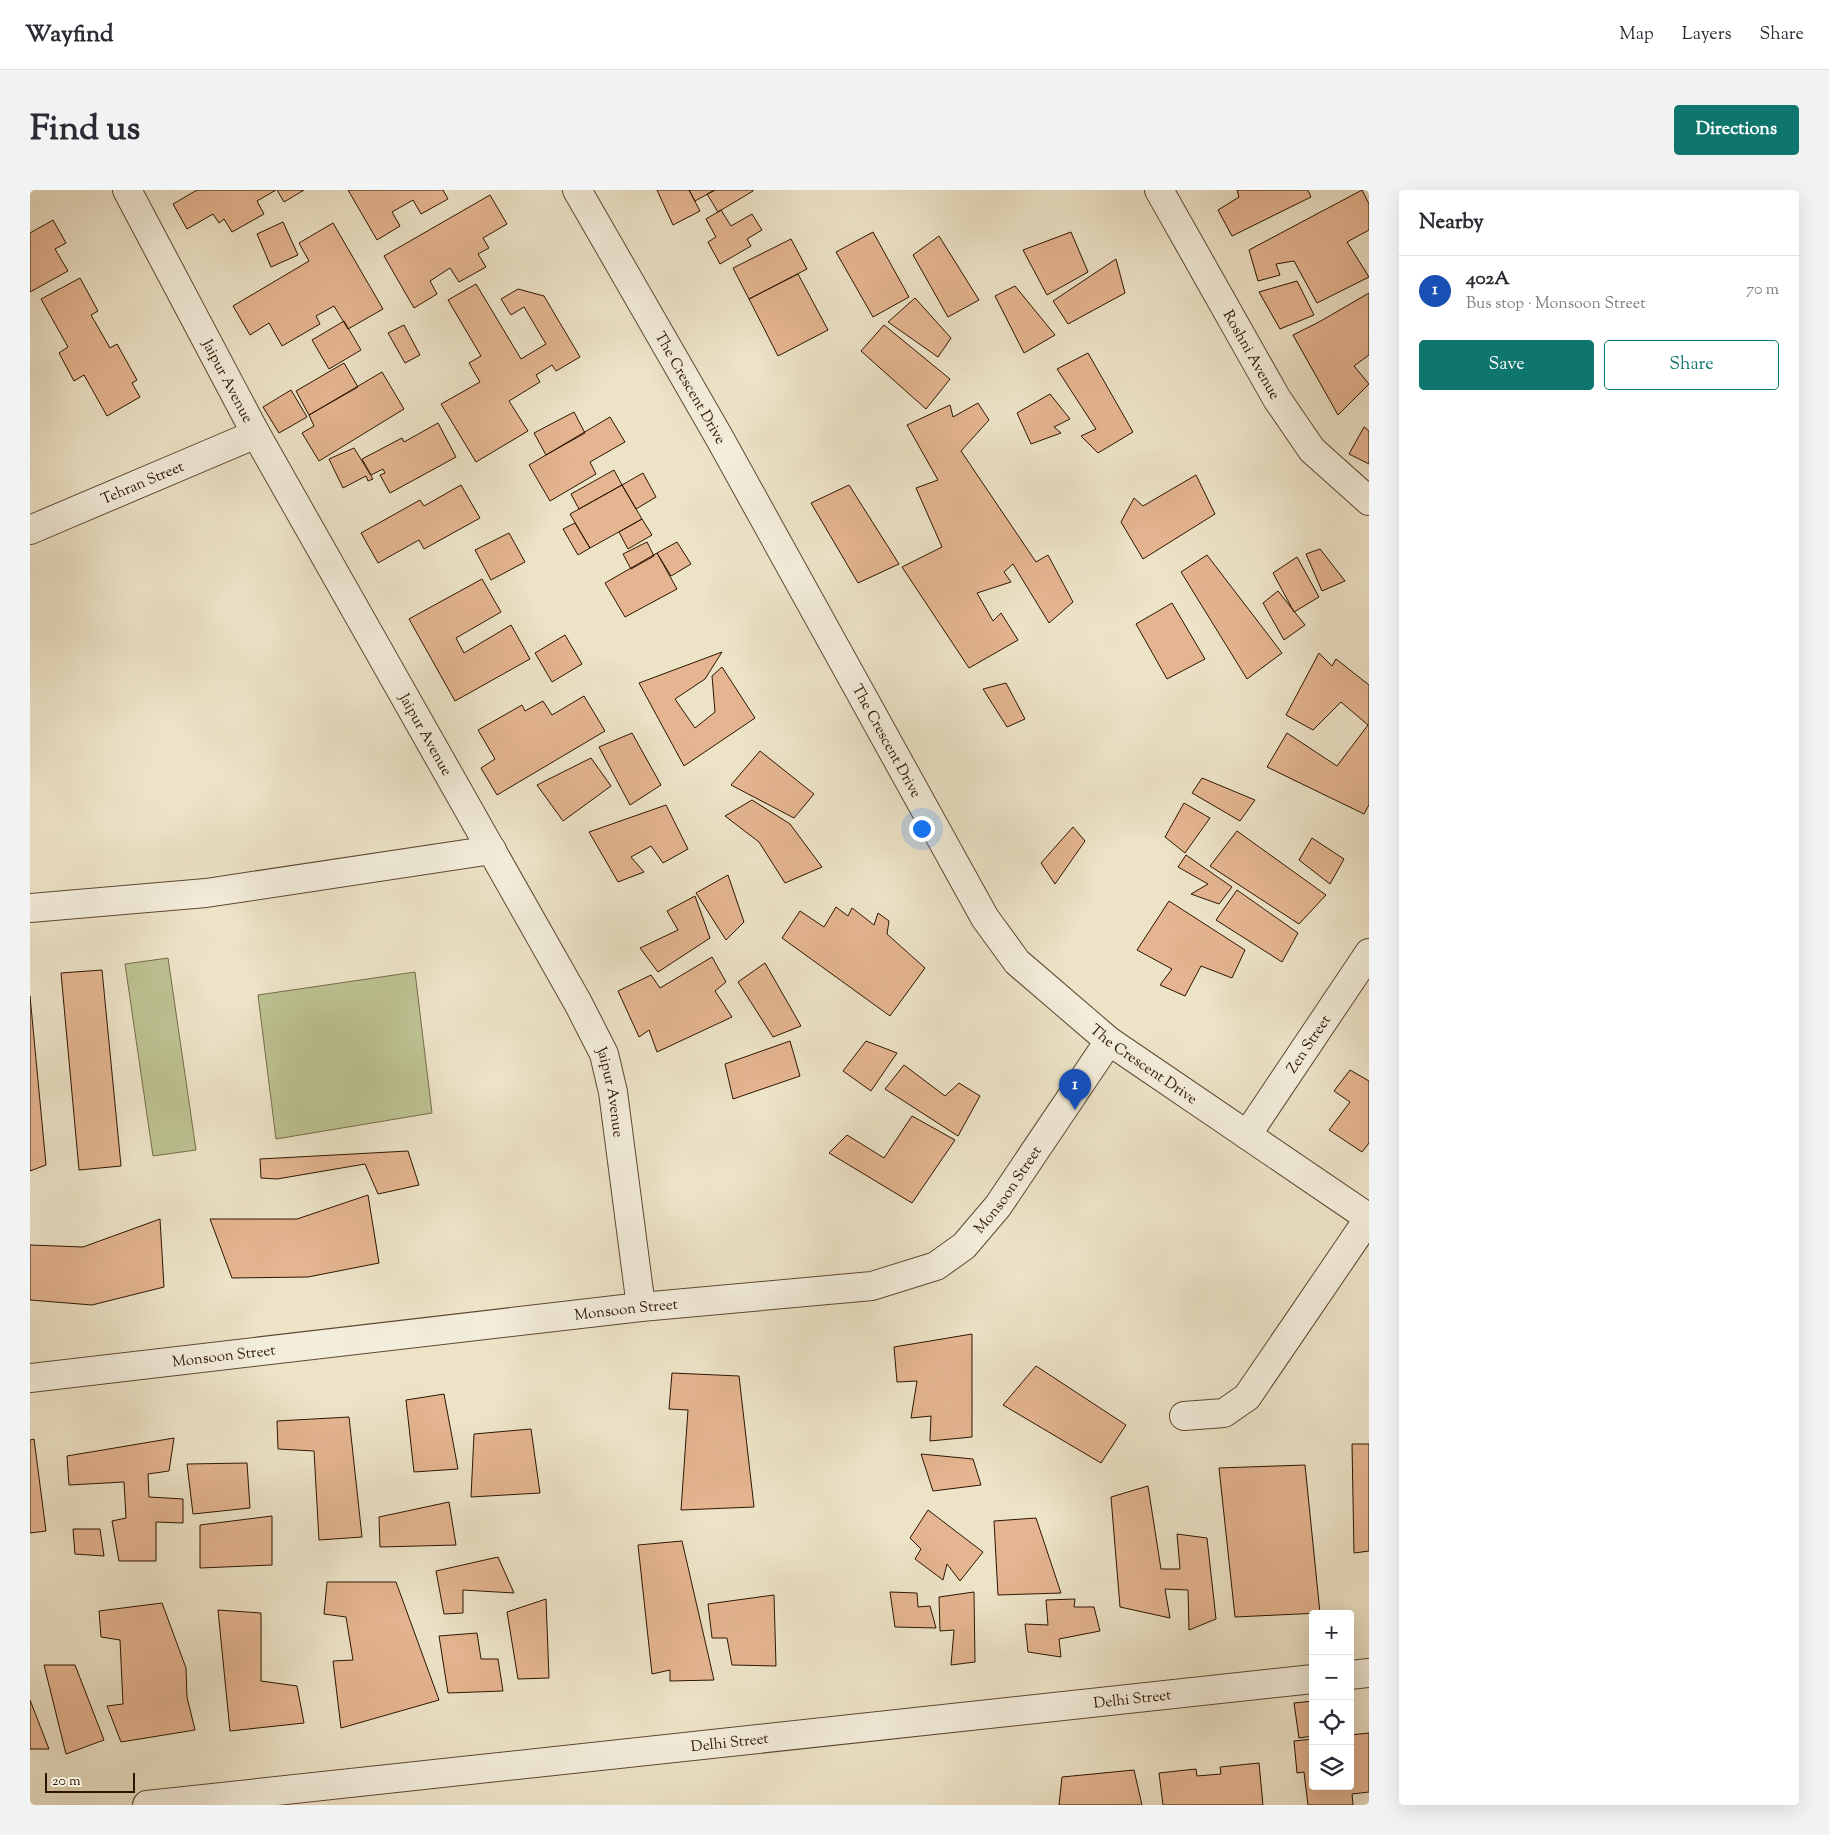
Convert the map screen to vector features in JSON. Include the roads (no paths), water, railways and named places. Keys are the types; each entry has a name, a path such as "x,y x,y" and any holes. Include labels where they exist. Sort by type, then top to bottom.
{"street":[{"name":"Jaipur Avenue","path":"127,190 256,434 578,1003 604,1054 613,1092 627,1185 641,1307"},
{"name":"The Crescent Drive","path":"577,190 719,437 985,918 1017,962 1109,1041 1369,1218"},
{"name":"Roshni Avenue","path":"1159,190 1277,399 1312,450 1369,501"},
{"name":"Tehran Street","path":"30,530 256,434"},
{"path":"30,908 206,894 492,850"},
{"name":"Zen Street","path":"1247,1135 1369,953"},
{"name":"Monsoon Street","path":"30,1378 641,1307 872,1286 936,1266 964,1246 998,1206 1109,1041"},
{"path":"1184,1416 1224,1413 1247,1397 1369,1218"},
{"path":"1354,1675 1369,1673"},
{"name":"Delhi Street","path":"146,1805 1309,1679"}],"place":[{"name":"402A","path":"1075,1110"}]}
